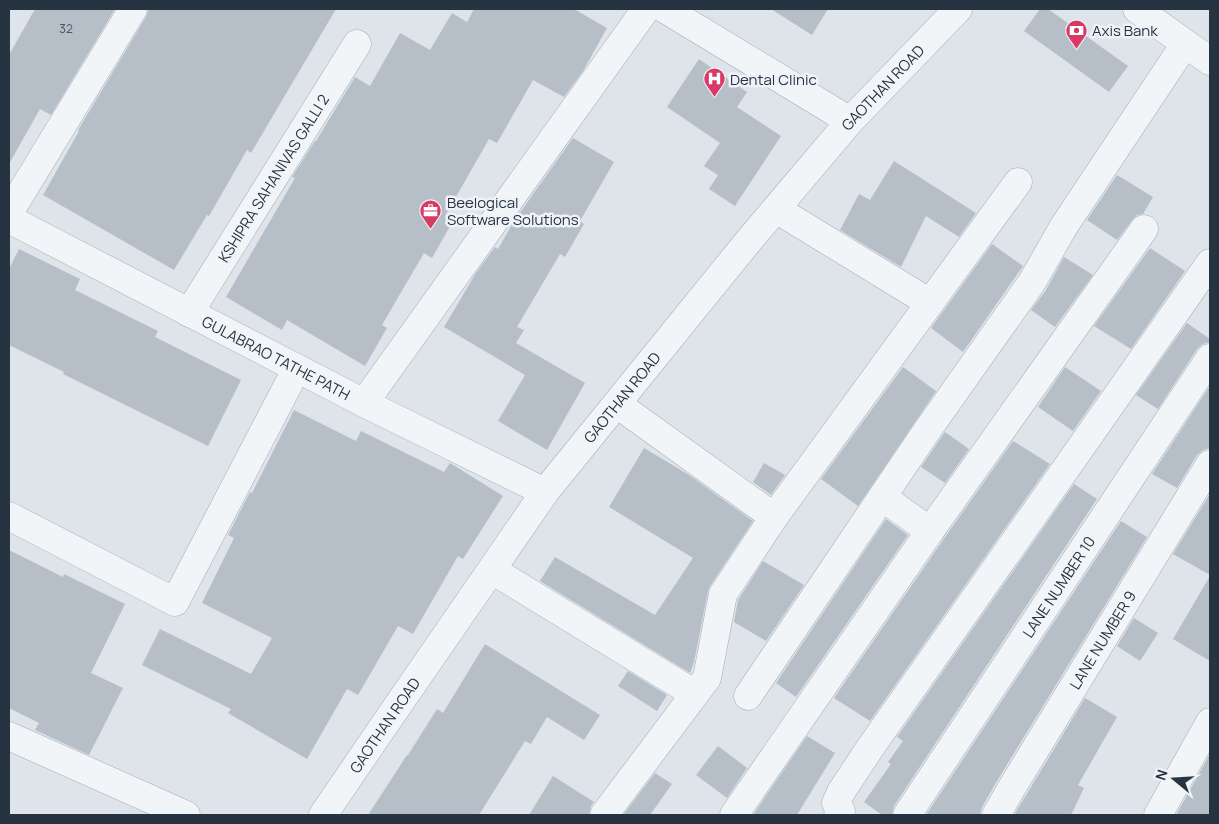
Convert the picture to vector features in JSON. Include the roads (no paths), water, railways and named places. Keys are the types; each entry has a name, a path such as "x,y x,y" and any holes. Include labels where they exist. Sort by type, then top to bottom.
{"street":[{"path":"9,213 133,9"},
{"path":"364,403 646,9"},
{"path":"664,9 850,121"},
{"name":"GAOTHAN ROAD","path":"323,815 545,492 850,121 958,9"},
{"path":"1137,9 1210,61"},
{"name":"KSHIPRA SAHANIVAS GALLI 2","path":"189,313 357,44"},
{"path":"748,696 926,432 1032,282 1064,226 1185,44"},
{"path":"604,815 707,678 723,594 774,516 1018,182"},
{"path":"776,209 930,303"},
{"name":"GULABRAO TATHE PATH","path":"9,219 364,403 545,492"},
{"path":"734,815 930,531 1144,229"},
{"path":"838,815 841,811 836,803 841,792 868,751 1210,263"},
{"name":"LANE NUMBER 10","path":"907,815 1210,358"},
{"path":"9,516 175,602 296,368"},
{"path":"616,404 774,516"},
{"name":"LANE NUMBER 9","path":"996,815 1210,464"},
{"path":"882,497 930,531"},
{"path":"492,570 695,694"},
{"path":"1158,815 1210,722"},
{"path":"9,736 186,815"}],"place":[{"name":"Axis Bank","path":"1076,49"},
{"name":"Dental Clinic","path":"714,98"},
{"name":"Beelogical Software Solutions","path":"431,230"}]}
